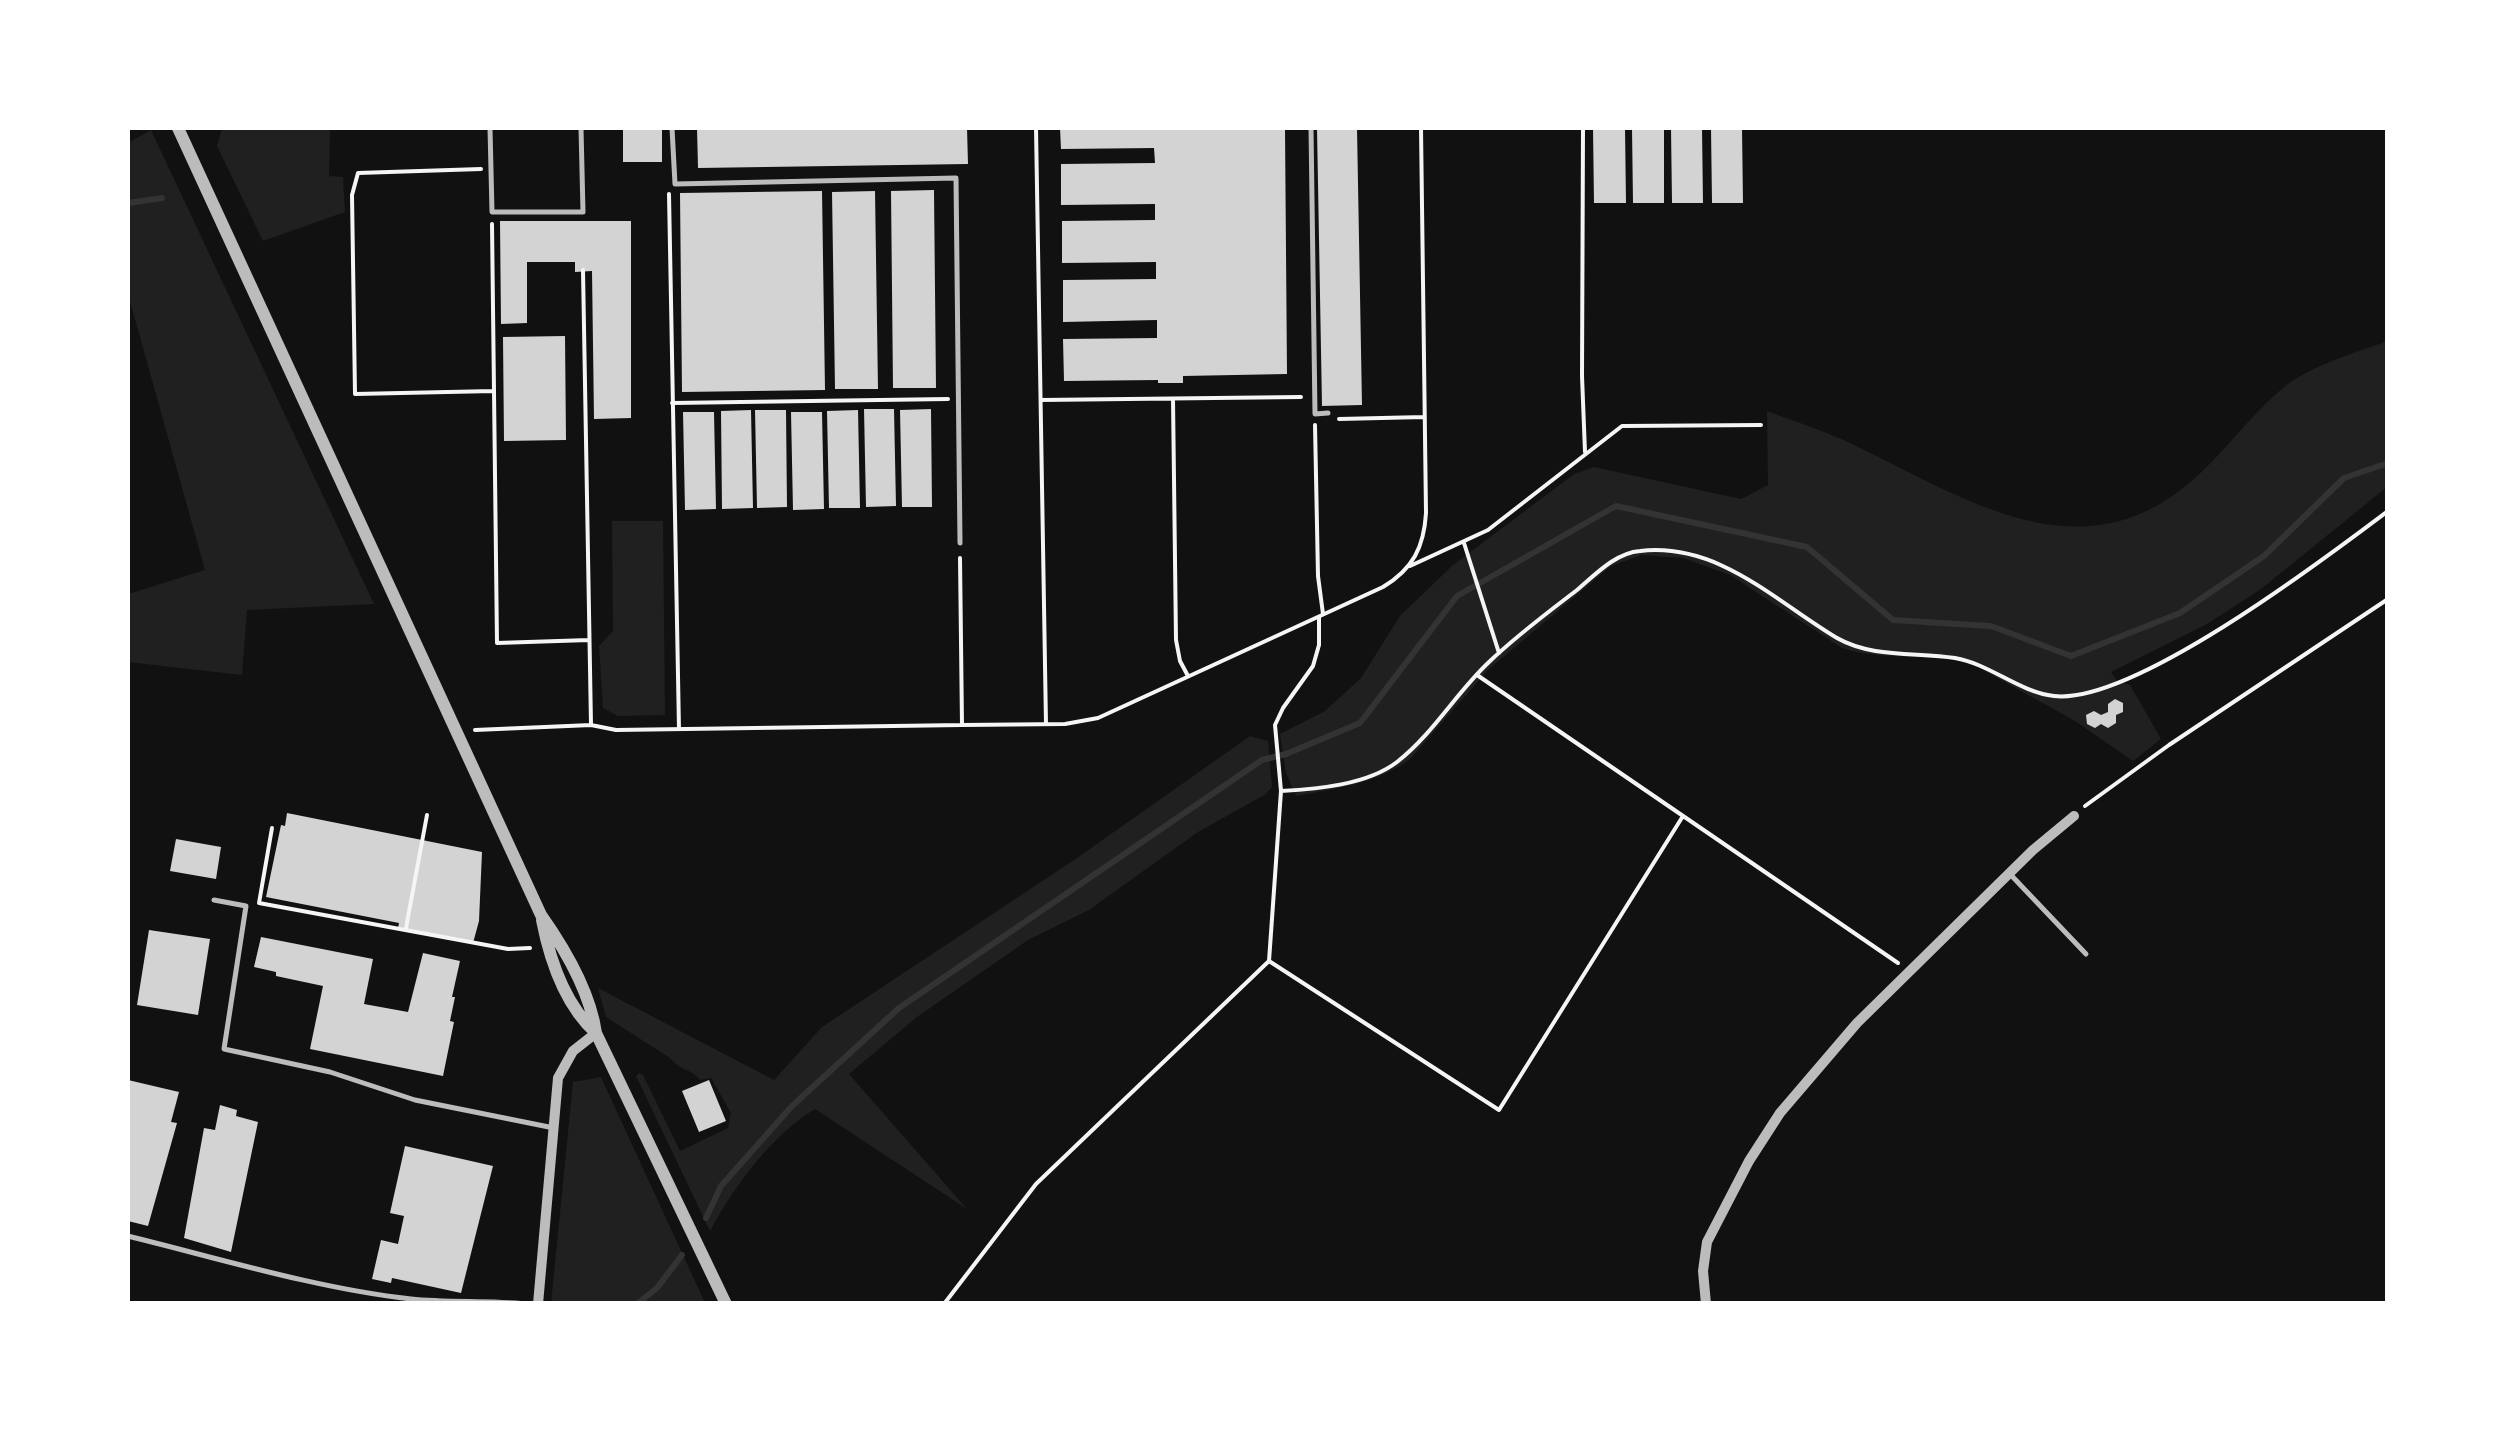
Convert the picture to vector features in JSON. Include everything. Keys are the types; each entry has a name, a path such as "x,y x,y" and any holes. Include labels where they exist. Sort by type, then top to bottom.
{"street":[{"path":"182,129 542,915 594,1014 596,1033 726,1304"},
{"path":"1706,1304 1703,1271 1707,1242 1749,1161 1780,1114 1818,1067 1909,971 2074,816"},
{"path":"538,1304 558,1078 573,1050 596,1033"}],"lane":[{"path":"490,128 492,212 583,212 581,128"},
{"path":"672,128 675,184 956,178 960,543"},
{"path":"1311,128 1315,414 1330,416"},
{"path":"2010,873 2086,954"},
{"path":"214,900 246,906 224,1049 330,1072 415,1100 554,1128"},
{"path":"128,1236 255,1268 412,1299 526,1304"}],"path":[{"path":"1036,128 1046,724"},
{"path":"1410,566 1420,548 1425,526 1422,128"},
{"path":"1584,128 1585,456"},
{"path":"490,169 358,173 352,195 356,394 494,391"},
{"path":"675,184 668,184 679,730"},
{"path":"492,212 497,642 589,640"},
{"path":"582,270 591,725"},
{"path":"1041,400 1315,397"},
{"path":"672,403 958,399"},
{"path":"1173,399 1176,640 1180,662 1188,676"},
{"path":"944,1304 1036,1184 1269,961 1280,790 1274,741 1276,720 1313,666 1319,645 1315,414"},
{"path":"1330,416 1426,417"},
{"path":"458,730 591,725 616,730 679,730 1078,723 1098,718 1383,587 1410,566 1488,530 1611,432 1626,425 1760,425"},
{"path":"1280,790 1309,790 1387,768 1419,742 1499,653 1616,558 1638,551 1664,551 1721,564 1854,646 1957,658 2035,691 2068,696 2124,680 2227,625 2388,511"},
{"path":"1464,542 1499,653"},
{"path":"960,543 962,725"},
{"path":"2074,816 2168,745 2388,599"},
{"path":"1476,676 1909,971"},
{"path":"406,930 428,815"},
{"path":"1269,961 1499,1110 1682,816"},
{"path":"272,828 259,903 520,949"}],"shaded area":[{"path":"222,128 330,128 329,176 343,177 345,212 263,241 217,146"},
{"path":"151,130 374,604 247,610 242,675 128,662 128,594 205,570 128,294 128,143"},
{"path":"2387,341 2387,487 2261,589 2207,624 2111,672 2117,681 2130,685 2161,739 2133,761 2075,721 1974,665 1842,648 1730,575 1683,558 1641,555 1611,566 1489,669 1410,759 1397,767 1356,784 1296,796 1286,773 1280,734 1325,711 1361,678 1400,616 1453,565 1574,474 1594,467 1741,499 1768,485 1767,411 1842,439 1977,504 2019,518 2062,526 2104,524 2146,511 2188,484 2271,398 2296,379"},
{"path":"612,521 663,521 665,715 618,716 603,708 599,646 613,631"},
{"path":"1250,736 1268,741 1272,787 1266,794 1198,832 1089,910 1028,940 917,1017 849,1074 967,1209 815,1109 755,1163 710,1231 636,1076 643,1075 680,1151 728,1128 731,1113 711,1078 700,1080 606,1017 598,988 774,1080 822,1027 1077,858"},
{"path":"601,1077 705,1303 551,1303 573,1082"}],"building":[{"path":"697,128 967,128 968,164 698,168"},
{"path":"1060,128 1285,128 1287,374 1183,376 1183,383 1064,381 1063,339 1157,338 1157,320 1063,322 1063,280 1156,279 1156,262 1062,263 1062,221 1155,220 1155,204 1061,205 1061,164 1155,163 1154,148 1061,149"},
{"path":"1317,128 1357,128 1362,405 1322,406"},
{"path":"1593,128 1625,128 1626,203 1594,203"},
{"path":"1632,128 1664,128 1664,203 1633,203"},
{"path":"1671,128 1702,128 1703,203 1672,203"},
{"path":"1711,128 1742,128 1743,203 1712,203"},
{"path":"623,129 662,129 662,162 623,162"},
{"path":"934,190 936,388 893,388 891,191"},
{"path":"822,191 825,390 682,392 680,193"},
{"path":"875,191 878,389 835,389 832,192"},
{"path":"500,221 631,221 631,418 594,419 592,271 575,272 575,262 527,262 527,323 501,324"},
{"path":"565,336 566,440 504,441 503,337"},
{"path":"864,409 894,409 896,506 866,507"},
{"path":"931,409 932,507 902,507 900,410"},
{"path":"751,410 753,508 722,509 721,411"},
{"path":"755,410 786,410 787,507 757,508"},
{"path":"858,410 860,508 829,508 827,411"},
{"path":"683,412 714,412 716,509 685,510"},
{"path":"791,412 822,412 824,509 793,510"},
{"path":"2115,699 2123,703 2116,723 2108,728 2087,724 2086,715 2108,712 2108,704"},
{"path":"287,813 482,852 479,921 473,943 398,928 399,923 266,897"},
{"path":"176,839 221,847 216,879 170,871"},
{"path":"149,930 210,939 198,1015 137,1005"},
{"path":"261,937 373,959 364,1004 408,1012 423,953 460,961 443,1076 310,1049 323,986 254,967"},
{"path":"128,1080 179,1092 171,1122 177,1123 148,1226 128,1221"},
{"path":"709,1080 726,1121 699,1132 682,1091"},
{"path":"220,1105 237,1110 236,1116 258,1122 231,1252 184,1238 204,1128 215,1130"},
{"path":"405,1146 493,1166 461,1293 392,1278 391,1283 372,1279 381,1240 398,1244 404,1216 390,1213"}],"waterway":[{"path":"128,203 162,198"},
{"path":"706,1218 721,1186 792,1106 899,1008 1262,760 1360,723 1457,596 1616,506 1807,547 1893,620 1991,626 2071,656 2180,613 2264,556 2344,478 2388,463"},
{"path":"637,1304 657,1288 682,1255"}]}
